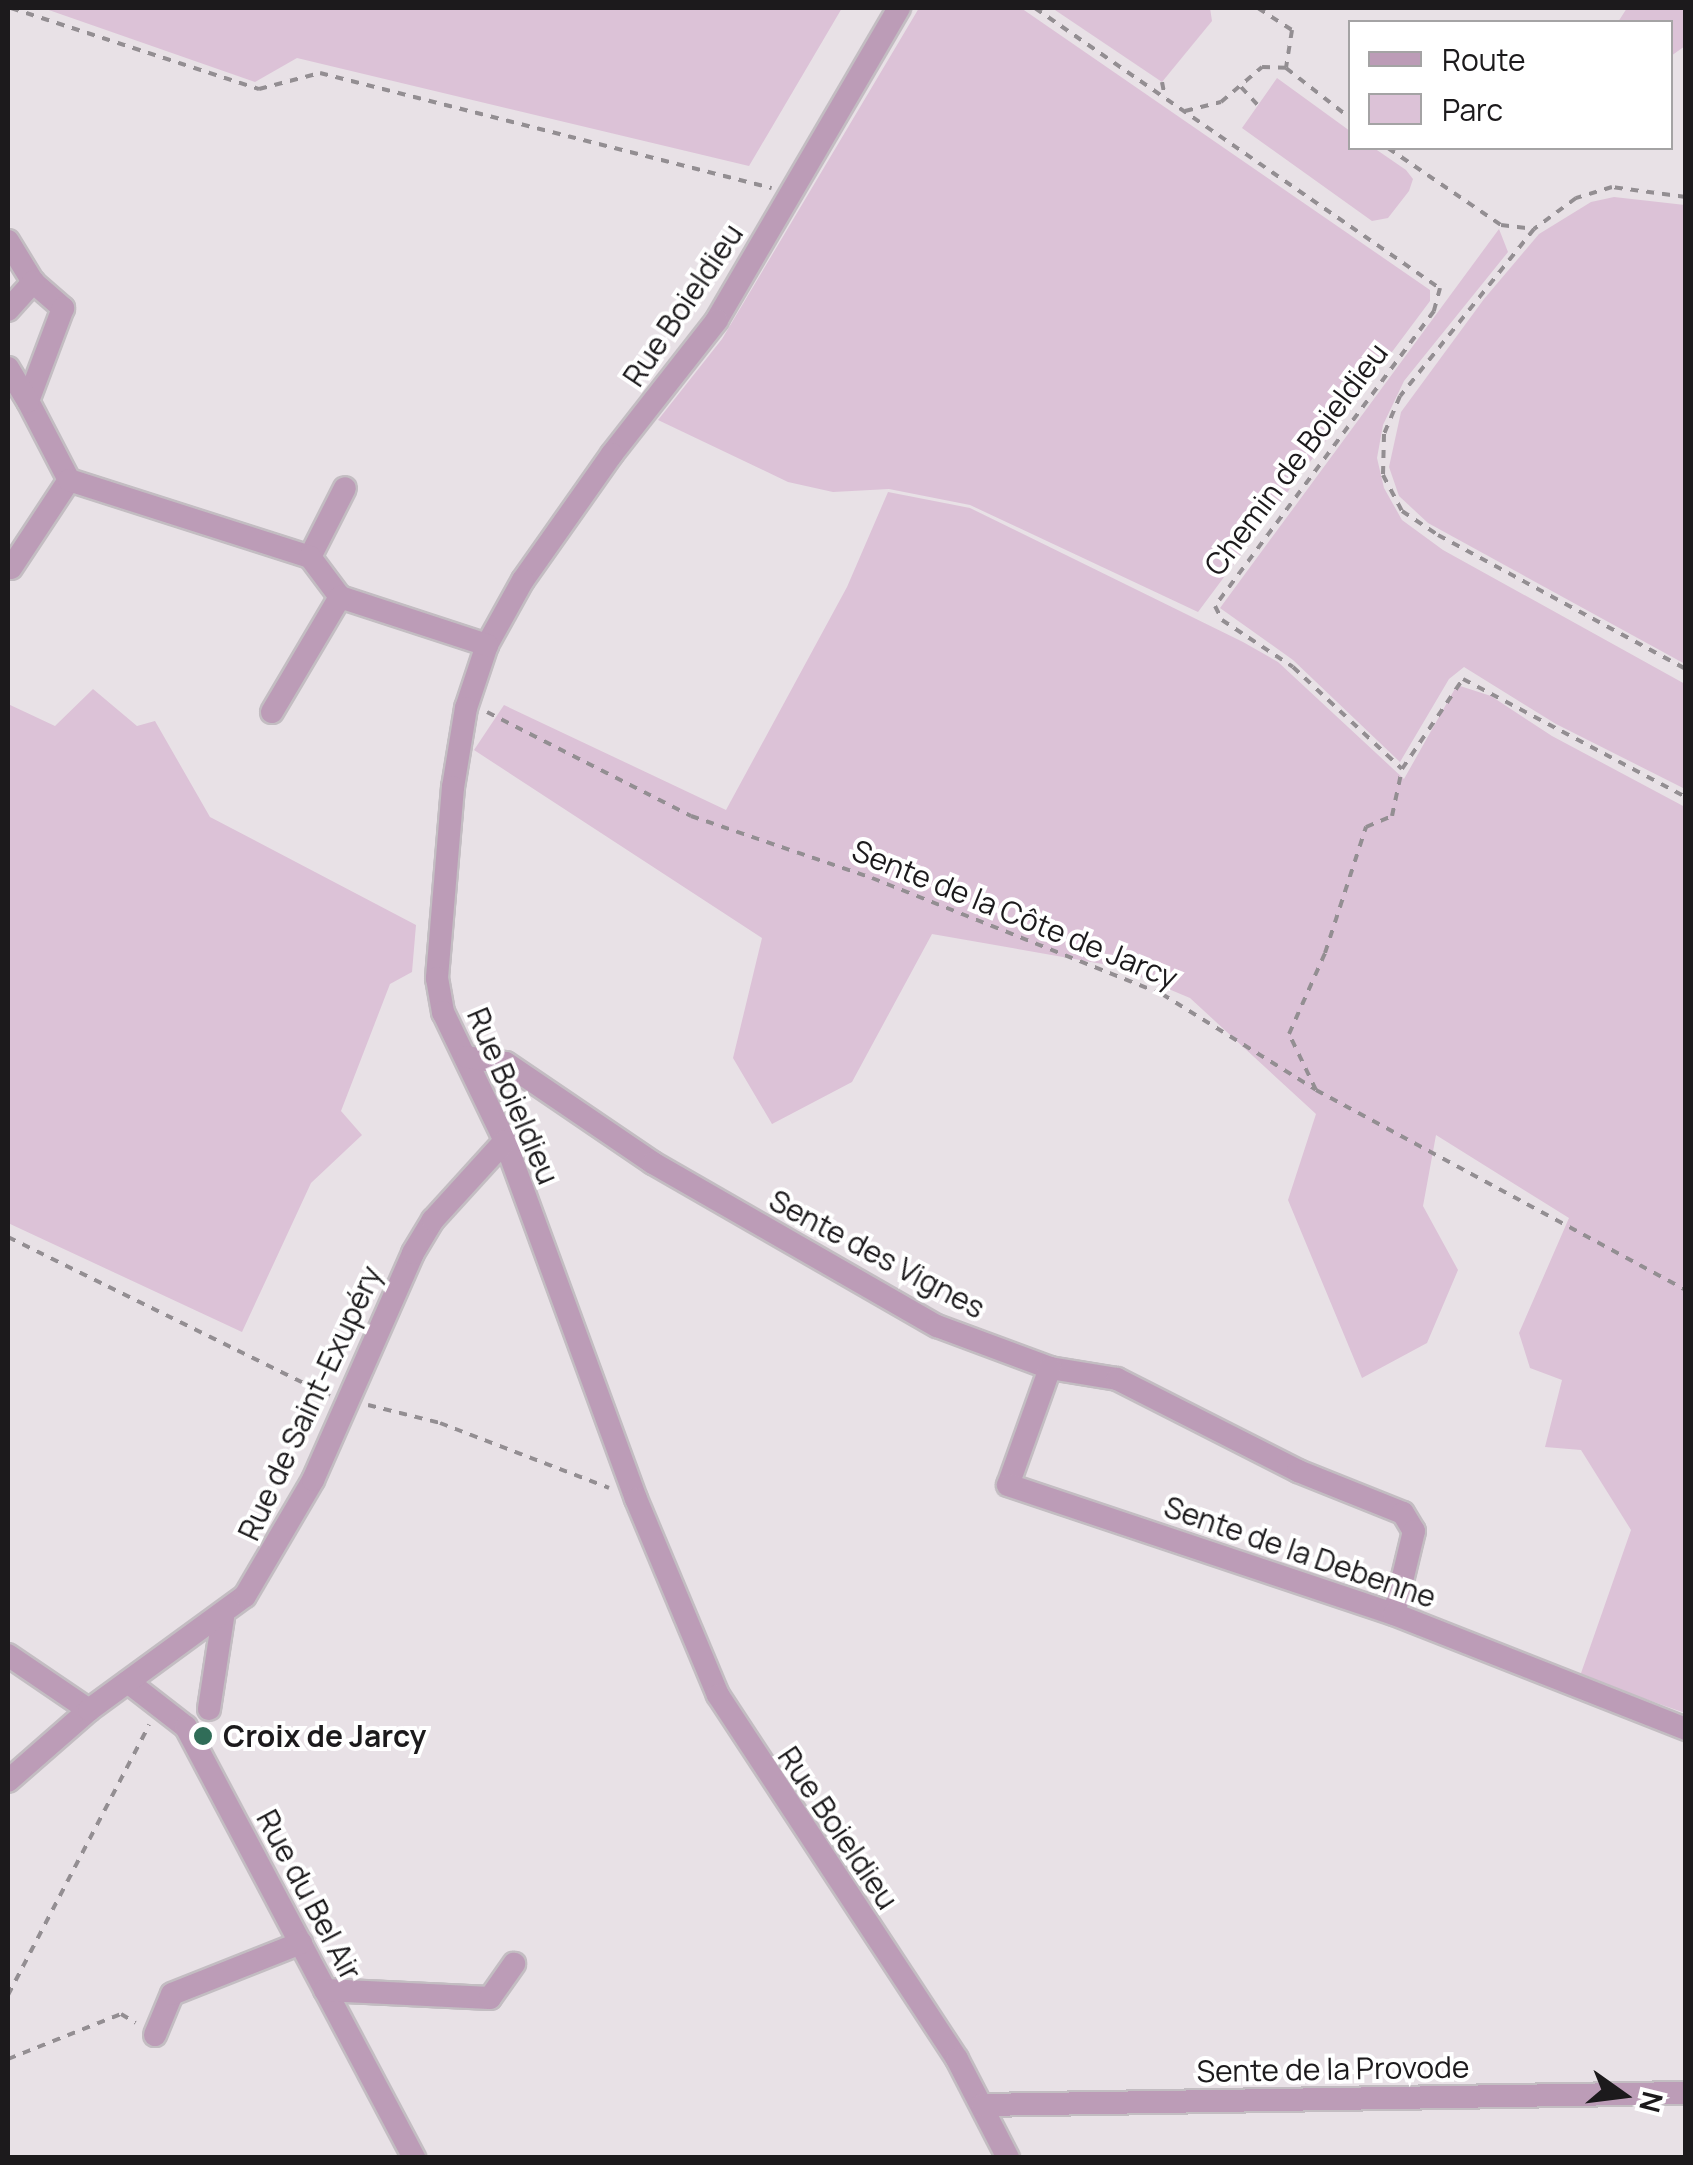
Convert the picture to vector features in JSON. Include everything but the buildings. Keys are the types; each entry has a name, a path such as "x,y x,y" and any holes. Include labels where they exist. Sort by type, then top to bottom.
{"street":[{"name":"Rue Boieldieu","path":"899,8 686,366 612,454 523,580 487,645 466,708 442,878 437,978 444,1012 506,1141 636,1499 718,1695 982,2105 1008,2158"},
{"path":"8,242 33,282 63,308 28,401"},
{"path":"8,310 33,282"},
{"path":"8,368 68,480 310,557 340,597 487,645"},
{"path":"11,568 68,480"},
{"path":"310,557 346,488"},
{"path":"272,712 340,597"},
{"name":"Sente des Vignes","path":"467,1057 506,1063 669,1173 937,1326 1050,1368 1117,1378 1298,1471 1402,1513 1414,1530 1394,1614"},
{"name":"Rue de Saint-Exupéry","path":"8,1782 89,1710 223,1617 265,1568 349,1405 413,1253 433,1220 506,1141"},
{"name":"Sente de la Debenne","path":"1050,1368 1008,1485 1394,1614 1686,1729"},
{"path":"209,1709 223,1617"},
{"path":"8,1655 89,1710"},
{"name":"Rue du Bel Air","path":"128,1682 164,1706 186,1727 414,2158"},
{"path":"155,2036 172,1994 301,1943"},
{"path":"325,1990 490,1998 514,1964"},
{"name":"Sente de la Provode","path":"982,2105 1686,2093"}],"path":[{"path":"10,8 259,90 320,73 791,194"},
{"name":"Chemin de Boieldieu","path":"1035,8 1440,288 1434,311 1215,606 1222,620 1293,667 1402,768"},
{"path":"1258,8 1292,30 1286,68"},
{"path":"1183,112 1221,102 1262,67 1286,68 1348,116"},
{"path":"1162,82 1165,98"},
{"path":"1242,87 1258,105"},
{"path":"1391,150 1501,224 1534,229"},
{"path":"1686,197 1612,187 1576,198 1534,229 1400,396 1384,434 1383,475 1402,511 1438,535 1686,669"},
{"path":"1316,1090 1289,1034 1325,952 1366,827 1392,816 1402,768 1464,679 1686,797"},
{"name":"Sente de la Côte de Jarcy","path":"466,708 498,714 691,816 872,878 1162,994 1316,1090 1686,1290"},
{"path":"8,1237 349,1405 440,1423 636,1499"},
{"path":"8,1995 164,1706"},
{"path":"8,2059 121,2014 155,2036"}],"green space":[{"path":"43,8 842,8 749,166 297,58 255,82"},
{"path":"919,8 1021,8 1430,290 1430,301 1198,612 970,505 889,489 833,492 788,482 658,420 722,339"},
{"path":"1052,8 1210,8 1212,21 1162,82"},
{"path":"1627,8 1685,8 1685,46 1673,55 1673,20 1619,20"},
{"path":"1277,78 1348,130 1348,150 1377,150 1406,170 1413,179 1409,191 1388,218 1372,221 1242,128"},
{"path":"1614,197 1685,205 1685,664 1428,523 1399,496 1389,467 1401,412 1484,299 1539,234 1591,202"},
{"path":"1499,229 1508,252 1404,381 1383,425 1377,458 1384,488 1402,520 1443,550 1685,684 1685,789 1556,724 1464,667 1449,679 1400,762 1293,660 1220,608"},
{"path":"888,492 970,508 1243,642 1278,662 1404,779 1457,685 1491,696 1552,736 1685,807 1685,1713 1580,1676 1631,1530 1581,1450 1545,1447 1562,1380 1530,1368 1519,1333 1569,1218 1436,1135 1423,1206 1458,1270 1427,1343 1362,1378 1288,1200 1316,1114 1190,998 1114,966 932,934 852,1082 772,1124 733,1058 762,938 474,750 504,705 726,810 847,587"},
{"path":"93,689 137,726 155,721 210,817 416,925 412,972 390,984 341,1111 362,1135 311,1183 242,1332 8,1223 8,704 55,726"}],"place":[{"name":"Croix de Jarcy","path":"203,1736"}]}
